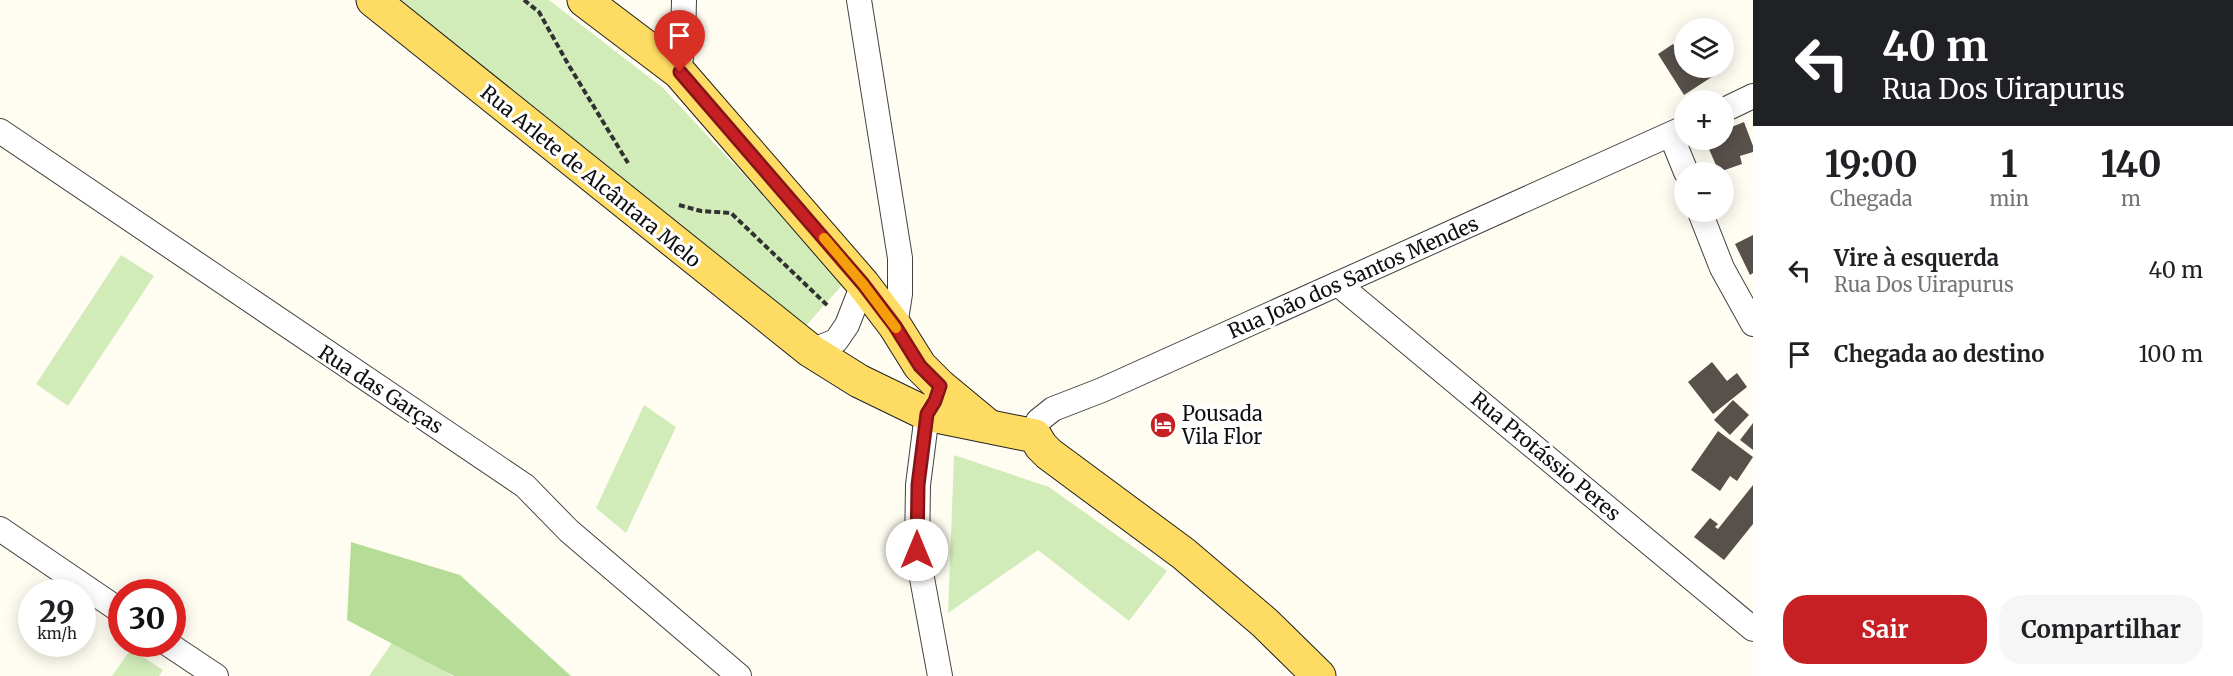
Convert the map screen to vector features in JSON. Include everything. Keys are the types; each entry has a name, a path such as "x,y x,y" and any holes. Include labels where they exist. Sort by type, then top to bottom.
{"main road":[{"name":"Rua Arlete de Alcântara Melo","path":"372,0 810,351 859,381 934,400"},
{"path":"584,0 680,72 863,284 895,326 920,366 934,400 990,427 1035,436 1048,454 1184,554 1256,615 1318,676"}],"street":[{"path":"680,72 684,0"},
{"path":"859,0 900,258 900,294 895,326"},
{"path":"1734,105 1753,96"},
{"name":"Rua das Garças","path":"0,131 525,486 569,531 740,676"},
{"name":"Rua João dos Santos Mendes","path":"1035,436 1038,421 1053,409 1102,390 1674,133"},
{"path":"1704,222 1722,268 1753,324"},
{"path":"810,351 836,341 847,325 863,284"},
{"name":"Rua Protássio Peres","path":"1338,284 1753,629"},
{"path":"934,400 918,485 917,550 940,676"},
{"path":"0,528 108,602"},
{"path":"186,656 216,676"}],"path":[{"path":"524,0 539,12 629,164"},
{"path":"670,203 701,211 731,213 847,325"}],"green space":[{"path":"392,0 549,0 663,88 844,283 803,329"},
{"path":"121,255 154,276 68,406 36,384"},
{"path":"644,405 676,427 626,533 596,508"},
{"path":"954,455 1049,487 1167,571 1129,621 1038,550 948,613"},
{"path":"351,542 460,575 571,676 454,676 347,620"},
{"path":"396,637 452,676 369,676"},
{"path":"125,657 143,657 163,670 159,676 112,676"}],"building":[{"path":"1673,44 1674,78 1710,78 1692,90 1681,90 1658,54"},
{"path":"1744,122 1753,152 1740,156 1742,164 1734,167 1734,162 1715,162 1709,150 1734,150 1734,126"},
{"path":"1753,235 1753,273 1750,275 1735,244"},
{"path":"1712,362 1727,381 1737,373 1747,387 1713,414 1688,382"},
{"path":"1733,400 1749,415 1730,435 1714,420"},
{"path":"1753,423 1753,450 1740,440"},
{"path":"1718,431 1753,457 1737,481 1730,476 1720,491 1691,470"},
{"path":"1753,485 1753,524 1724,560 1694,537 1710,518 1718,524 1715,527 1718,529"}],"slow traffic":[{"path":"824,238 884,310 896,328"}],"place":[{"name":"Pousada Vila Flor","path":"1163,425"}],"route":[{"path":"680,72 863,284 884,310 920,366 940,386 927,414 918,485 917,550"}]}
